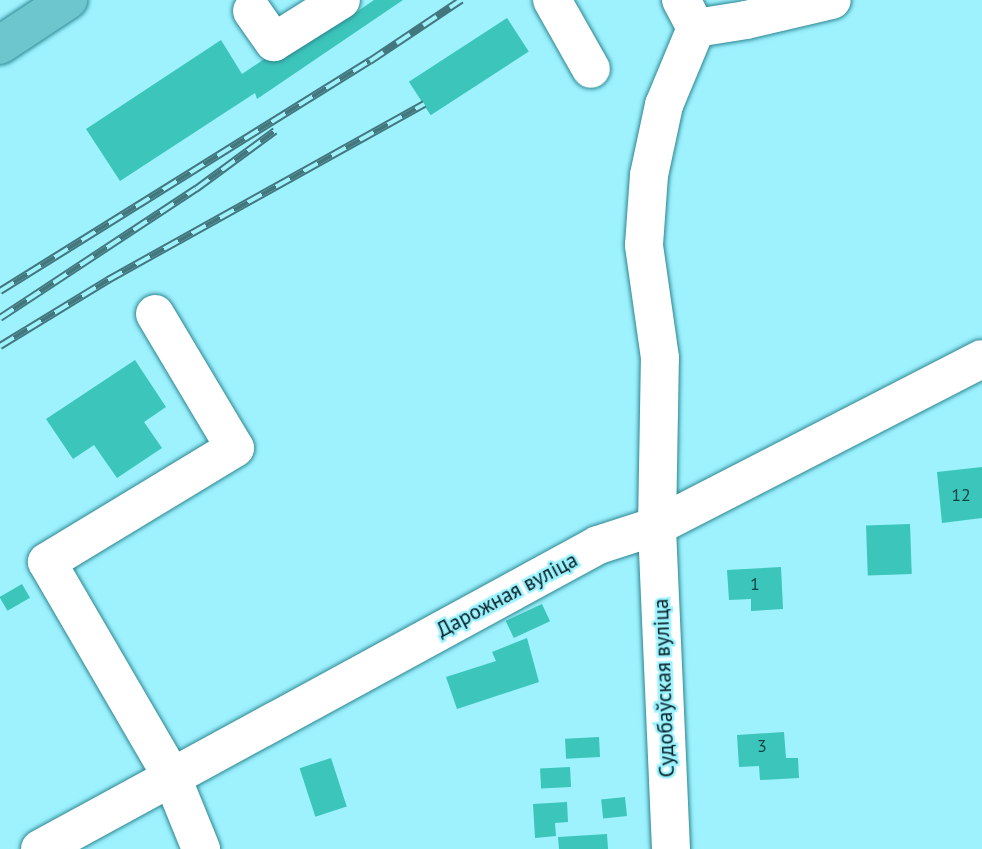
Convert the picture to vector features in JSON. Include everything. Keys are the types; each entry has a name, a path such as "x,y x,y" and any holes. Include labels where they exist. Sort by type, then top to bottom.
{"main road":[{"path":"0,44 68,0"}],"street":[{"path":"252,11 274,42 341,0"},
{"path":"552,0 591,69"},
{"path":"689,14 746,20 832,0"},
{"name":"Судобаўская вуліца","path":"671,849 657,527 660,358 644,245 649,175 664,105 689,14"},
{"path":"155,314 235,448 47,562 171,775 201,849"},
{"name":"Дарожная вуліца","path":"40,849 171,775 598,545 657,527 982,359"}],"building":[{"path":"374,0 403,0 257,99 255,93 120,181 86,129 221,40 242,74 338,9 345,20"},
{"path":"507,18 529,52 431,115 409,82"},
{"path":"135,360 166,407 144,422 162,448 117,478 94,445 73,459 46,419"},
{"path":"982,467 982,518 942,523 937,472"},
{"path":"910,524 912,574 868,576 866,526"},
{"path":"781,567 783,609 751,611 751,599 729,600 727,570"},
{"path":"22,584 30,598 7,611 0,597"},
{"path":"542,604 550,621 514,638 506,621"},
{"path":"527,638 539,682 457,709 446,677 496,661 492,652"},
{"path":"784,732 786,758 798,758 799,778 760,780 759,766 739,767 737,735"},
{"path":"599,737 600,757 566,759 565,739"},
{"path":"331,758 347,807 315,817 300,768"},
{"path":"570,767 571,787 541,789 540,769"},
{"path":"625,797 627,816 603,818 601,800"},
{"path":"567,802 568,822 555,823 556,836 535,838 533,804"},
{"path":"607,834 608,849 559,849 558,837"}],"railway":[{"path":"0,291 370,61 461,0"},
{"path":"0,346 108,280 424,104"},
{"path":"0,318 196,189 275,131"}]}
